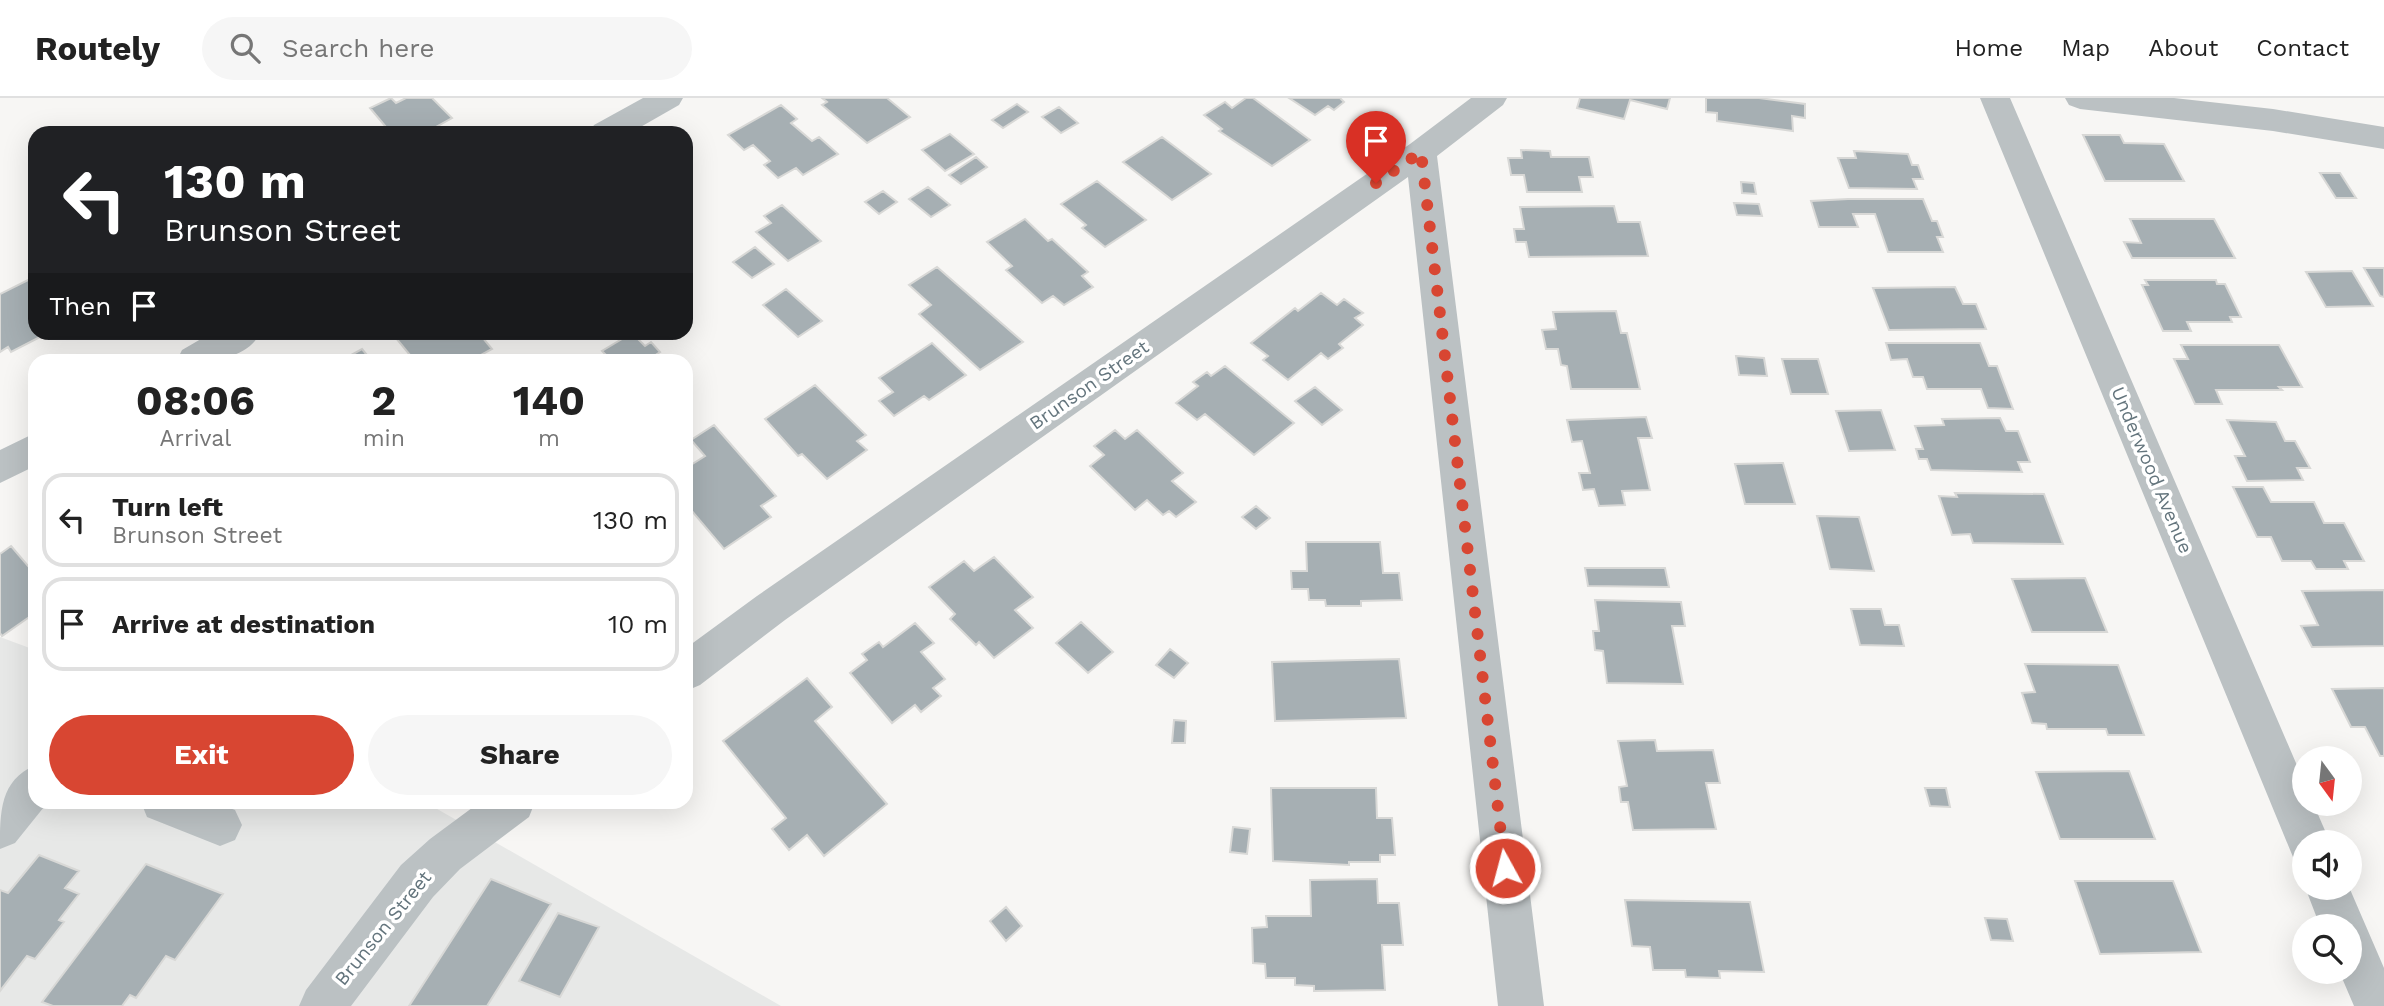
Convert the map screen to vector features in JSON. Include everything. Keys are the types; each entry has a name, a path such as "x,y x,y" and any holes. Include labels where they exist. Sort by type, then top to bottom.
{"street":[{"path":"618,126 668,98"},
{"name":"Brunson Street","path":"693,667 782,600 1421,152 1492,98"},
{"name":"Underwood Avenue","path":"1995,98 2303,830"},
{"path":"2080,98 2273,120 2384,138"},
{"path":"1421,152 1521,1006"},
{"path":"205,354 230,340"},
{"path":"0,468 28,453"},
{"path":"0,828 28,794"},
{"path":"180,809 220,825"},
{"name":"Brunson Street","path":"322,1006 417,881 444,854 505,809"},
{"path":"2362,970 2377,1006"}],"shaded area":[{"path":"0,637 28,647 28,809 437,809 781,1006 0,1006"}],"building":[{"path":"391,98 396,103 406,98 432,98 452,118 438,126 385,126 370,108"},
{"path":"822,98 887,98 910,117 867,143 822,105 827,102"},
{"path":"1246,98 1253,98 1310,140 1272,166 1219,131 1222,129 1204,115 1225,102 1232,108"},
{"path":"1289,98 1340,98 1344,102 1334,110 1328,106 1315,115"},
{"path":"1580,98 1670,98 1667,109 1630,100 1624,119 1577,108"},
{"path":"1706,98 1759,98 1805,104 1805,118 1792,116 1793,131 1717,121 1717,113 1706,112"},
{"path":"1017,104 1028,112 1003,128 992,120"},
{"path":"781,105 797,119 791,123 812,141 819,137 838,154 803,175 796,168 778,178 764,165 770,161 753,145 744,150 728,135"},
{"path":"1059,107 1078,123 1061,133 1042,117"},
{"path":"950,134 974,154 945,171 922,150"},
{"path":"2083,135 2120,135 2124,143 2164,144 2184,181 2105,181"},
{"path":"1162,137 1211,174 1172,200 1123,162"},
{"path":"1521,150 1550,151 1551,157 1589,157 1593,177 1579,177 1582,192 1527,192 1524,175 1511,175 1508,158 1522,158"},
{"path":"1854,151 1908,154 1912,165 1918,165 1923,179 1913,179 1917,189 1849,188 1838,158 1856,158"},
{"path":"976,157 987,167 961,184 949,175"},
{"path":"2320,173 2340,173 2356,198 2336,198"},
{"path":"1097,181 1146,220 1105,247 1082,228 1086,225 1061,204"},
{"path":"1741,182 1754,183 1756,194 1742,193"},
{"path":"928,187 950,205 931,217 909,199"},
{"path":"883,191 897,202 879,214 865,202"},
{"path":"1923,199 1932,221 1937,221 1943,237 1937,237 1943,252 1888,252 1875,214 1853,214 1858,227 1819,227 1811,201"},
{"path":"1734,203 1759,204 1762,216 1737,215"},
{"path":"782,205 821,241 788,261 756,232 771,223 764,216"},
{"path":"1614,206 1618,222 1640,222 1648,256 1529,257 1526,242 1516,242 1514,229 1524,229 1520,207"},
{"path":"1025,219 1088,272 1082,276 1093,287 1064,305 1053,296 1042,303 1006,270 1012,266 987,242"},
{"path":"2130,219 2214,219 2235,258 2132,258 2124,242 2141,243"},
{"path":"755,247 774,264 752,278 733,262"},
{"path":"937,267 1023,342 980,370 919,314 931,305 909,285"},
{"path":"2364,268 2384,268 2384,297 2380,296"},
{"path":"2352,271 2373,306 2326,307 2306,272"},
{"path":"28,280 28,340 34,340 11,352 8,347 0,352 0,294"},
{"path":"2145,280 2216,280 2217,284 2225,284 2241,317 2230,317 2232,322 2187,322 2191,331 2163,331 2142,285 2148,285"},
{"path":"1955,287 1963,304 1976,304 1986,329 1889,330 1873,288"},
{"path":"786,289 822,321 798,337 763,305"},
{"path":"1321,293 1337,305 1344,299 1363,313 1355,318 1363,325 1339,344 1343,348 1328,359 1321,353 1288,380 1263,360 1268,356 1251,343 1295,308 1298,311"},
{"path":"1616,311 1621,333 1627,333 1640,389 1571,389 1567,366 1561,365 1558,349 1546,349 1542,330 1556,329 1553,312"},
{"path":"398,340 485,340 492,349 483,354 409,354"},
{"path":"620,340 639,340 645,346 651,342 660,352 605,354 602,351"},
{"path":"932,343 966,375 929,400 924,396 894,416 879,401 893,392 879,378"},
{"path":"1886,343 1980,343 1989,366 1997,366 2013,409 1988,408 1981,389 1927,389 1923,377 1913,377 1907,359 1891,360"},
{"path":"2181,345 2279,345 2302,387 2279,387 2282,390 2216,390 2222,404 2195,404 2174,359 2188,359"},
{"path":"362,349 366,354 353,354"},
{"path":"1736,356 1764,358 1767,376 1739,375"},
{"path":"1782,359 1818,359 1828,394 1791,394"},
{"path":"1225,366 1294,423 1254,455 1205,414 1197,420 1176,403 1198,386 1193,382 1207,372 1211,376"},
{"path":"815,385 866,435 857,441 867,450 827,479 802,454 798,456 765,419"},
{"path":"1315,387 1342,410 1322,425 1295,401"},
{"path":"1881,410 1895,450 1849,451 1836,411"},
{"path":"1646,417 1652,438 1638,438 1650,490 1622,491 1625,505 1599,506 1594,489 1583,490 1579,473 1590,473 1582,441 1572,442 1567,420"},
{"path":"2000,418 2006,431 2018,431 2030,462 2018,462 2022,472 1931,470 1927,459 1919,459 1916,449 1923,449 1915,426 1944,425 1942,419"},
{"path":"2227,420 2276,422 2285,441 2295,441 2310,468 2297,468 2303,480 2247,481 2235,456 2245,456"},
{"path":"714,425 776,496 761,506 771,517 724,549 693,512 693,464 705,456 693,439"},
{"path":"1115,430 1125,439 1137,430 1183,473 1172,481 1196,502 1176,517 1169,511 1163,515 1147,500 1135,510 1090,466 1104,455 1094,446"},
{"path":"1783,463 1795,504 1745,504 1735,464"},
{"path":"2233,487 2263,487 2271,502 2314,502 2324,523 2344,523 2364,561 2344,561 2348,569 2316,569 2311,561 2282,561 2271,537 2257,537"},
{"path":"1955,493 2044,494 2063,544 1973,543 1970,534 1952,535 1939,496 1957,497"},
{"path":"1256,506 1270,518 1256,529 1242,517"},
{"path":"1817,516 1859,517 1874,571 1830,569"},
{"path":"1306,542 1380,542 1383,573 1399,573 1402,600 1361,601 1361,606 1326,606 1325,600 1309,600 1308,589 1292,589 1291,571 1307,571"},
{"path":"11,546 28,566 28,618 2,636 0,633 0,554"},
{"path":"994,557 1033,597 1015,610 1033,628 994,658 979,642 976,645 950,619 955,614 929,587 964,561 974,571"},
{"path":"1585,568 1665,568 1669,587 1588,586"},
{"path":"2085,578 2107,632 2032,632 2012,579"},
{"path":"2384,590 2384,646 2312,647 2301,626 2318,625 2302,591"},
{"path":"1595,600 1681,602 1685,626 1672,626 1683,684 1607,683 1603,651 1595,650 1593,631 1599,631"},
{"path":"1851,609 1881,609 1885,625 1899,625 1904,646 1860,645"},
{"path":"1081,622 1113,652 1088,673 1056,643"},
{"path":"915,623 934,643 921,652 945,679 933,688 941,696 921,712 915,705 892,723 850,673 867,660 862,654 879,642 883,647"},
{"path":"1170,649 1188,663 1174,678 1156,665"},
{"path":"1399,659 1406,718 1275,721 1272,662"},
{"path":"2025,664 2118,665 2144,735 2108,735 2106,729 2047,729 2046,724 2032,723 2022,693 2035,692"},
{"path":"807,678 832,707 815,721 887,804 824,856 807,835 789,850 772,829 786,818 723,741"},
{"path":"2384,688 2384,756 2380,756 2365,727 2351,727 2332,689"},
{"path":"1174,720 1186,721 1185,743 1172,743"},
{"path":"1655,740 1657,751 1713,750 1720,783 1706,783 1716,829 1633,830 1628,802 1621,802 1619,787 1627,786 1618,741"},
{"path":"2129,771 2155,839 2060,839 2036,772"},
{"path":"1271,788 1376,788 1377,818 1392,818 1395,855 1380,855 1380,862 1349,862 1349,865 1273,861"},
{"path":"1925,788 1946,788 1950,807 1930,806"},
{"path":"1233,827 1250,829 1247,854 1230,852"},
{"path":"39,855 79,871 65,888 79,894 59,920 64,922 35,959 27,956 0,991 0,890 8,893"},
{"path":"146,864 223,894 175,960 166,956 136,998 130,995 122,1006 53,1006 42,1002"},
{"path":"491,879 551,904 487,1006 409,1006"},
{"path":"1377,879 1378,903 1399,903 1403,945 1382,945 1385,990 1314,991 1314,986 1295,985 1295,978 1266,978 1265,964 1253,963 1252,928 1267,927 1266,916 1311,916 1310,880"},
{"path":"2075,881 2173,881 2201,952 2100,954"},
{"path":"1625,900 1750,902 1764,972 1719,971 1720,978 1686,977 1685,970 1653,970 1650,947 1632,946"},
{"path":"1006,907 1022,926 1006,941 990,921"},
{"path":"558,913 599,927 560,997 519,981"},
{"path":"1985,918 2007,919 2013,941 1991,940"}],"route":[{"path":"1376,183 1421,152 1505,868"}]}
